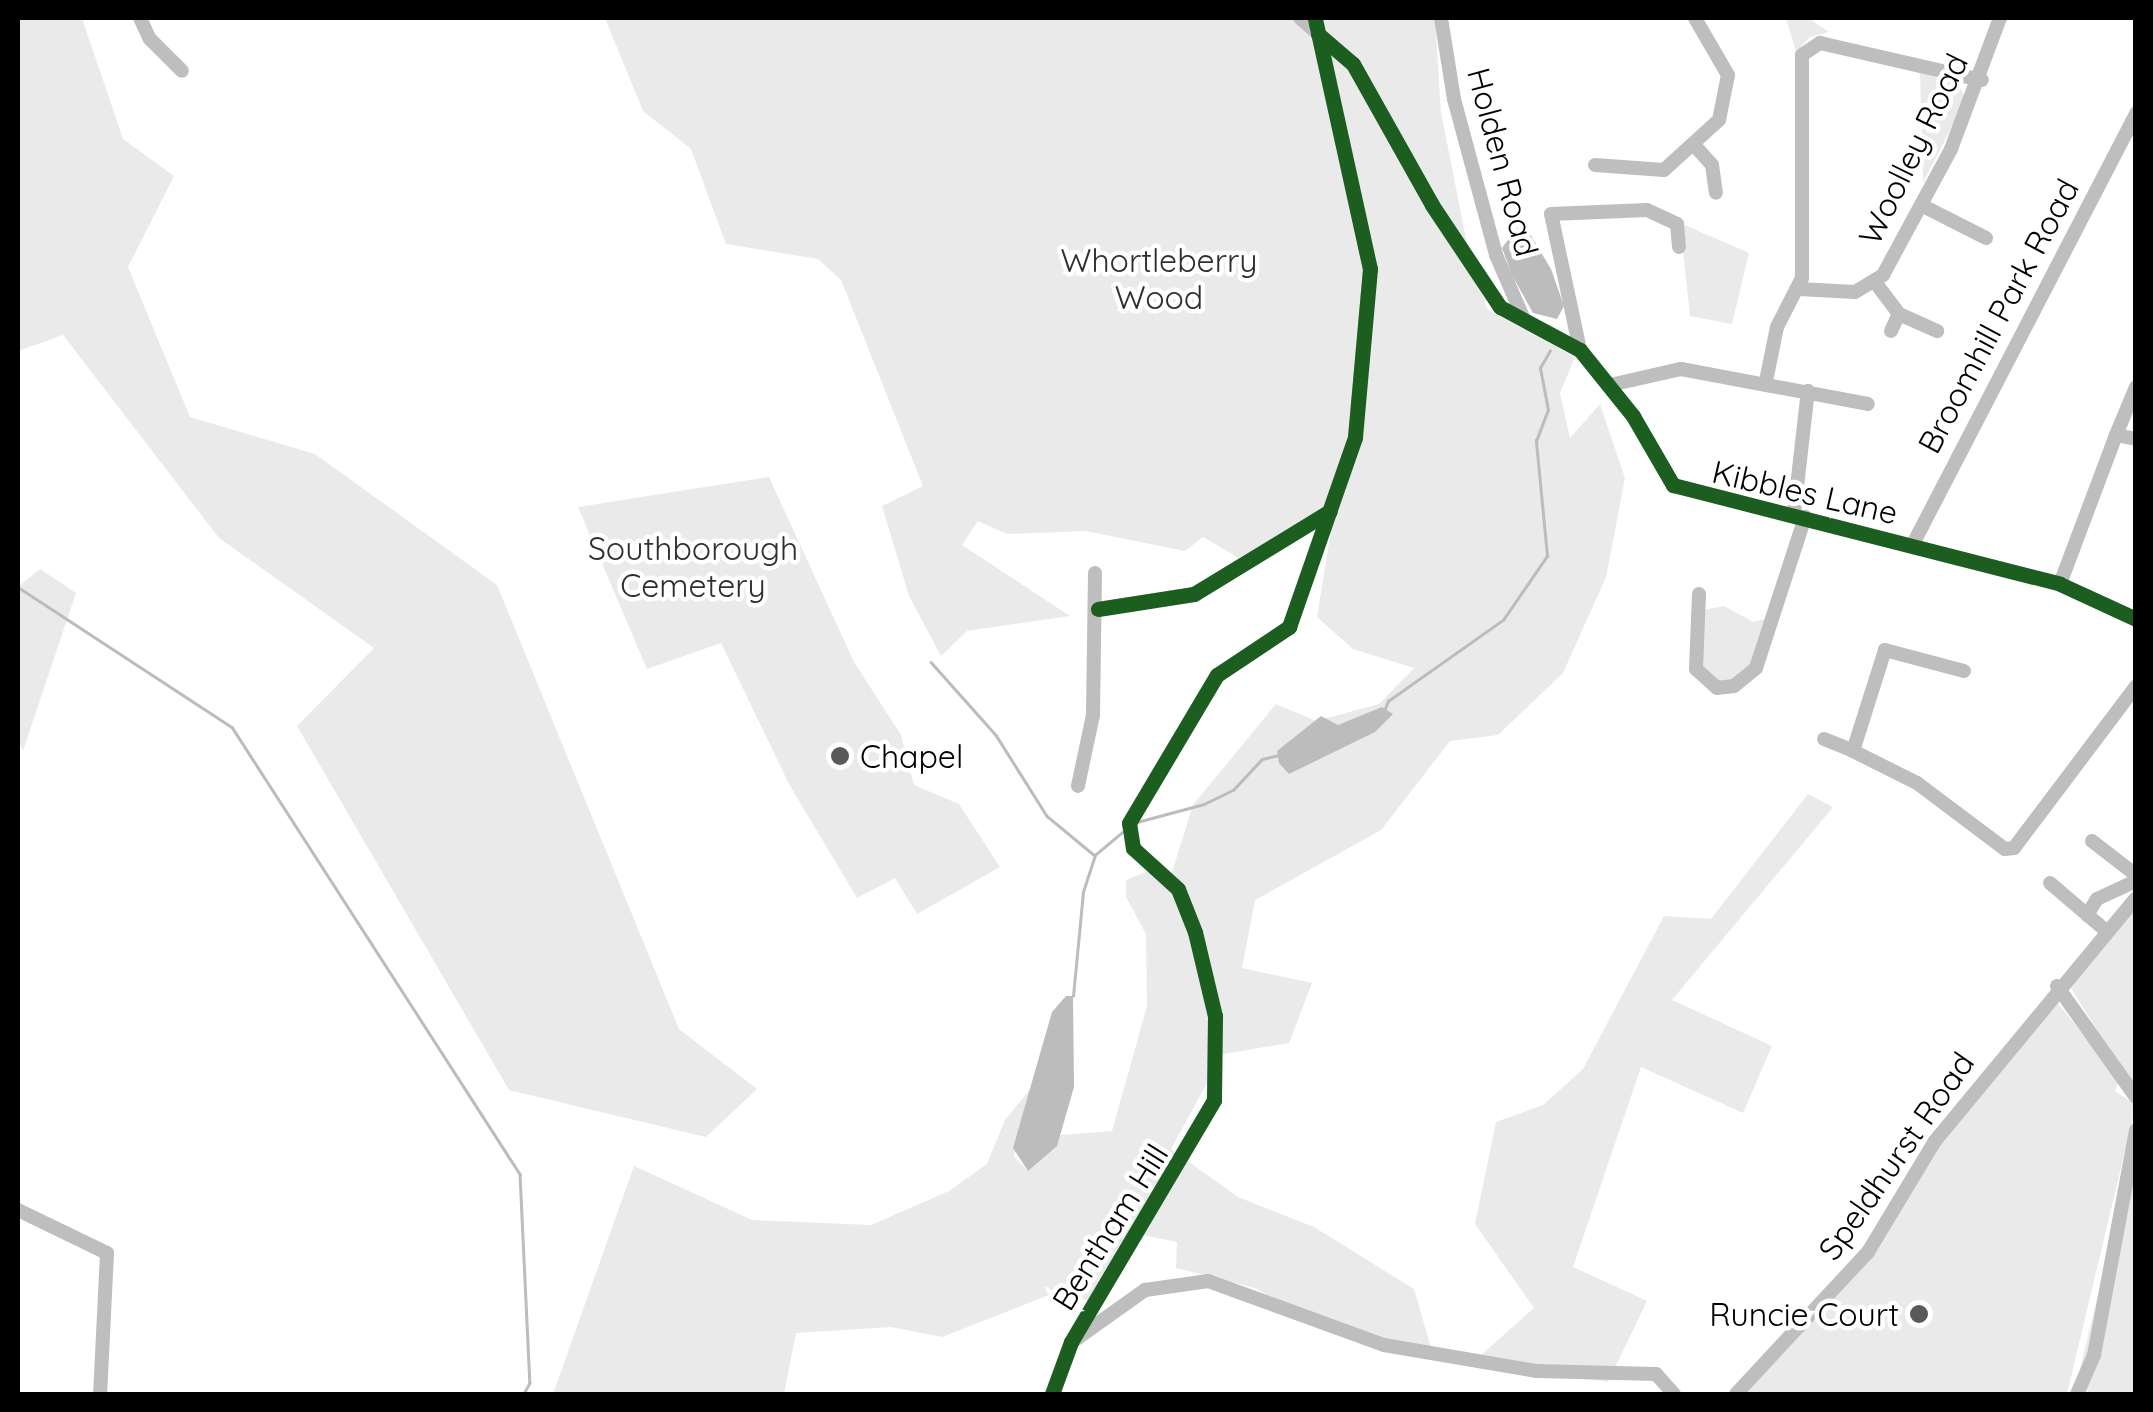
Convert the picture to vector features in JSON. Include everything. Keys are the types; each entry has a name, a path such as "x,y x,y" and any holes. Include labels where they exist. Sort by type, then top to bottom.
{"street":[{"path":"140,18 150,39 179,65 195,54"},
{"name":"Kibbles Lane","path":"1300,18 1353,64 1432,205 1500,307 1580,350 1610,385 1673,485 2060,584 2136,619"},
{"path":"1098,608 1194,594 1330,512 1354,437 1370,269 1315,18"},
{"name":"Holden Road","path":"1440,18 1454,99 1496,255 1522,318"},
{"path":"1595,165 1664,170 1720,120 1728,75 1695,18"},
{"name":"Woolley Road","path":"1799,289 1855,292 1875,282 1921,204 1982,80 2000,18"},
{"path":"1766,382 1777,327 1799,289 1802,55 1820,43 1982,80"},
{"name":"Broomhill Park Road","path":"1912,546 2136,113"},
{"path":"1695,146 1712,165 1716,194"},
{"path":"1921,204 1986,238"},
{"path":"1580,350 1551,214 1648,210 1678,224 1679,248"},
{"path":"1875,282 1900,314 1937,331"},
{"path":"1891,331 1900,314"},
{"path":"1540,326 1572,319"},
{"path":"1610,385 1681,368 1868,404"},
{"path":"2060,584 2136,387"},
{"path":"1699,594 1696,669 1717,688 1734,686 1756,668 1800,515 1808,390"},
{"path":"2116,435 2136,439"},
{"name":"Bentham Hill","path":"1052,1394 1071,1342 1214,1100 1215,1016 1194,932 1178,889 1133,848 1128,832 1132,813 1217,675 1289,628 1330,512"},
{"path":"1078,786 1092,715 1088,692 1098,608 1095,572"},
{"path":"1853,751 1885,650 1964,671"},
{"path":"1824,739 1916,782 2006,849 2014,848 2136,686"},
{"path":"2087,915 2097,899 2136,878 2092,841"},
{"path":"2050,883 2105,930"},
{"name":"Speldhurst Road","path":"1736,1394 1868,1252 1935,1141 2057,986 2136,898"},
{"path":"2057,986 2136,1097"},
{"path":"2076,1394 2094,1354 2136,1130"},
{"path":"18,1210 107,1253 100,1394"},
{"path":"1071,1342 1145,1290 1208,1281 1384,1345 1536,1370 1656,1374 1674,1394"}],"green space":[{"path":"18,18 82,18 123,139 174,176 128,267 190,417 315,454 497,585 679,1029 757,1089 706,1137 509,1090 297,726 374,648 219,538 63,335 18,351"},
{"name":"Whortleberry Wood","path":"605,18 1435,18 1441,112 1472,269 1488,310 1575,357 1560,393 1570,438 1600,404 1625,478 1606,577 1563,673 1498,735 1450,741 1381,830 1255,900 1242,968 1312,983 1289,1043 1223,1054 1171,1149 1238,1197 1314,1227 1414,1289 1432,1351 1318,1322 1255,1288 1176,1268 1177,1242 1129,1232 1091,1301 1054,1293 942,1337 891,1327 796,1333 784,1394 553,1394 634,1166 752,1220 871,1225 949,1191 987,1164 1005,1120 1032,1087 1014,1156 1027,1170 1060,1135 1112,1131 1147,1006 1146,934 1126,897 1126,880 1156,868 1172,872 1193,805 1276,704 1316,721 1379,704 1414,668 1353,649 1317,617 1336,499 1239,558 1203,537 1185,551 1086,531 1007,534 978,521 962,545 1070,616 967,631 941,656 909,596 882,506 923,486 841,280 818,259 726,244 691,149 643,111"},
{"path":"1786,18 1808,18 1829,32 1810,37 1796,52"},
{"path":"1920,73 1958,83 1966,99 1923,183"},
{"path":"1680,223 1749,253 1732,324 1690,316"},
{"name":"Southborough Cemetery","path":"769,477 854,662 901,735 914,785 959,804 1000,867 917,914 895,878 857,898 789,784 721,643 647,669 578,507"},
{"path":"40,569 76,593 23,751 18,739 18,587"},
{"path":"1724,606 1753,622 1776,616 1756,668 1734,686 1704,679 1699,611"},
{"path":"1808,794 1833,807 1672,1000 1772,1046 1743,1113 1641,1067 1573,1267 1647,1301 1608,1382 1472,1363 1534,1308 1475,1224 1496,1122 1543,1105 1583,1069 1664,916 1711,919"},
{"path":"2135,909 2135,1091 2069,985"},
{"path":"2057,1002 2119,1079 2115,1091 2136,1105 2067,1394 1742,1394 1852,1276 1931,1158 2020,1039"},
{"path":"2135,1140 2135,1394 2074,1394 2109,1249"}],"shaded area":[{"path":"1517,228 1530,234 1551,269 1564,306 1557,319 1533,313 1512,275 1502,248"},
{"path":"1382,707 1393,714 1375,732 1289,774 1279,763 1277,751 1321,716 1338,725"},
{"path":"1066,996 1073,996 1074,1087 1057,1146 1028,1171 1013,1148 1052,1012"}],"waterway":[{"path":"1384,711 1388,701 1503,620 1547,556 1536,441 1548,410 1540,368 1550,351"},
{"path":"18,587 232,727 520,1174 530,1383 524,1394"},
{"path":"931,662 996,735 1047,816 1093,854"},
{"path":"1137,822 1204,804 1233,790 1262,759 1280,755"},
{"path":"1073,996 1083,892 1095,855 1122,832"}],"cycle path":[{"path":"1052,1394 1071,1342 1214,1100 1215,1016 1195,932 1178,889 1133,848 1129,823 1217,675 1289,627 1355,437 1370,269 1315,18"},
{"path":"1318,34 1353,64 1432,205 1500,307 1580,350 1633,416 1673,485 2060,584 2136,619"},
{"path":"1098,609 1194,594 1330,511"}],"place":[{"name":"Chapel","path":"840,756"},
{"name":"Runcie Court","path":"1919,1314"}]}
